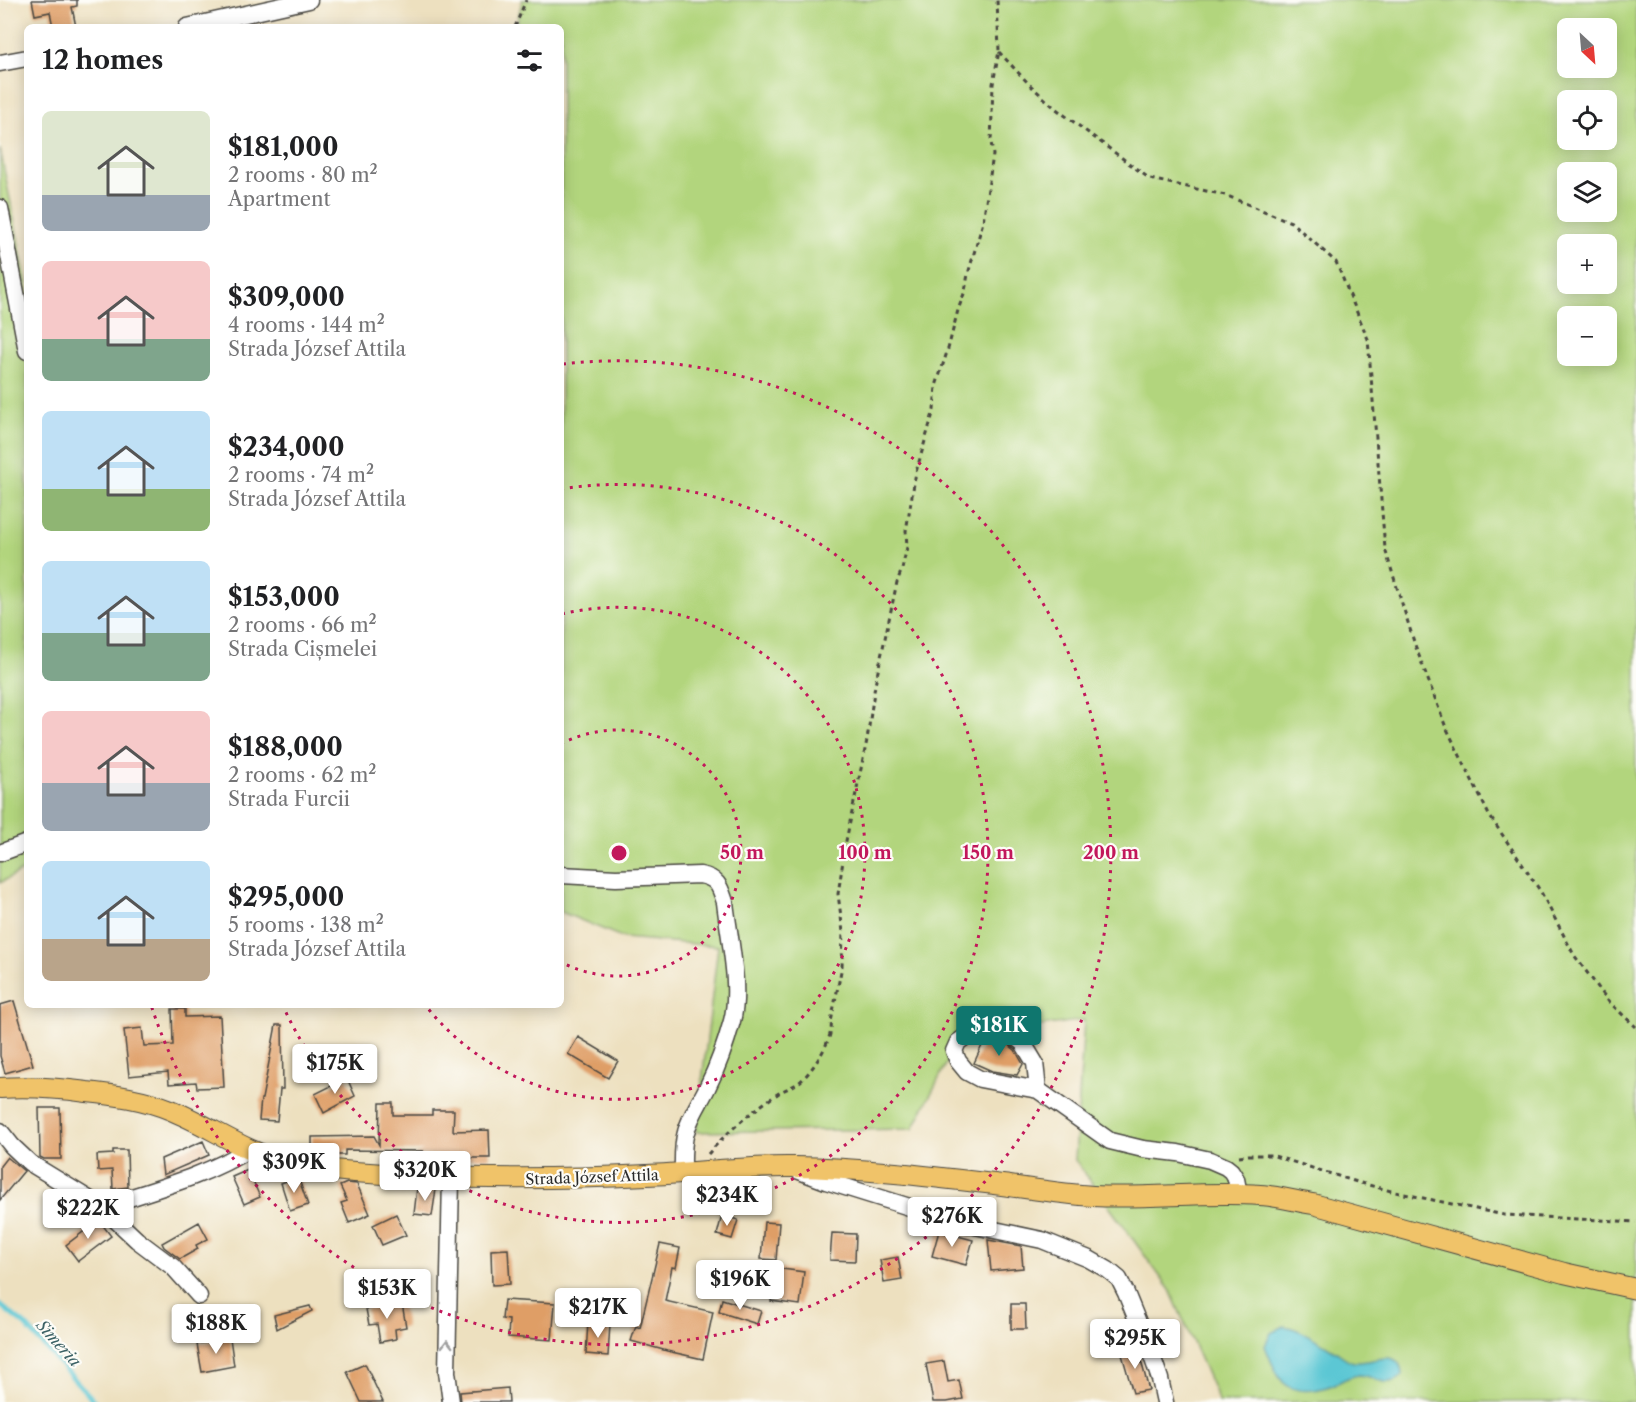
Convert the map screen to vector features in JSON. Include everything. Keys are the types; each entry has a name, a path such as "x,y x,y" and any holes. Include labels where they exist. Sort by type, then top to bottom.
{"main road":[{"name":"Strada József Attila","path":"0,1088 27,1086 137,1099 166,1108 249,1149 273,1158 309,1168 334,1171 451,1178 558,1179 789,1167"},
{"path":"789,1167 876,1171 1091,1196 1239,1194 1280,1197 1564,1273 1636,1289"}],"street":[{"path":"201,24 309,0"},
{"path":"0,63 24,59"},
{"path":"0,208 23,310"},
{"path":"0,853 24,844"},
{"path":"564,875 616,878 710,876 722,893 735,978 736,1002 726,1041 686,1131 683,1173"},
{"path":"1038,1090 1035,1063 1023,1043 1008,1031 987,1027 958,1041 954,1050 957,1061 967,1072 980,1079 1038,1090 1110,1141 1210,1160 1231,1170 1236,1179 1239,1194"},
{"path":"0,1131 30,1163 102,1207 137,1240 173,1268 199,1296"},
{"path":"102,1207 195,1175 232,1160 249,1149"},
{"name":"Strada József Attila","path":"789,1167 961,1223 1042,1240 1089,1259 1108,1270 1119,1279 1126,1293 1153,1359 1165,1402"},
{"path":"451,1178 447,1372 451,1402"}],"path":[{"path":"516,24 526,0"},
{"path":"683,1173 699,1162 717,1143 760,1106 805,1077 821,1056 832,1029 831,1022 842,966 843,932 838,894 875,685 897,582 907,547 906,531 916,471 934,410 936,386 983,222 993,155 991,142 993,84 999,51 998,0"},
{"path":"999,51 1055,108 1150,179 1224,195 1291,222 1336,262 1368,339 1385,549 1415,645 1445,725 1489,815 1541,892 1574,955 1609,1002 1636,1027"},
{"path":"1210,1160 1271,1155 1395,1192 1504,1215 1636,1222"}],"green space":[{"path":"522,0 1636,0 1636,1402 1219,1402 1170,1290 1075,1160 1084,1020 960,1037 913,1129 696,1132 718,946 624,938 564,913 564,24 517,24"},
{"path":"0,149 24,269 24,870 0,883"}],"water":[{"path":"1284,1326 1319,1341 1352,1361 1391,1358 1397,1361 1402,1376 1386,1382 1356,1375 1315,1390 1289,1387 1278,1375 1265,1346 1271,1333"}],"building":[{"path":"32,0 77,0 77,6 72,7 75,24 52,24 50,12 35,15"},
{"path":"14,1001 33,1065 5,1073 0,1056 0,1005"},
{"path":"172,1009 185,1009 185,1017 220,1016 224,1087 197,1088 196,1082 169,1084 168,1072 129,1076 124,1030 142,1028 144,1046 173,1045"},
{"path":"276,1025 282,1025 283,1089 280,1089 277,1121 259,1120 261,1099"},
{"path":"578,1037 618,1061 608,1078 568,1054"},
{"path":"985,1039 1005,1042 1015,1050 1023,1064 1017,1075 992,1071 974,1063"},
{"path":"347,1078 355,1096 324,1113 315,1094"},
{"path":"380,1103 393,1103 393,1115 432,1115 432,1110 454,1110 453,1131 489,1130 490,1158 414,1155 424,1151 345,1150 345,1155 312,1155 312,1137 374,1136 379,1145"},
{"path":"39,1108 60,1108 61,1159 40,1157"},
{"path":"203,1141 209,1155 163,1175 161,1159"},
{"path":"113,1150 127,1150 128,1187 113,1189 112,1170 98,1171 97,1155 113,1154"},
{"path":"7,1157 24,1171 0,1200 0,1166"},
{"path":"248,1170 260,1197 244,1204 232,1177"},
{"path":"298,1177 308,1205 290,1211 281,1183"},
{"path":"347,1183 357,1184 370,1214 349,1223 341,1203 347,1201 340,1186"},
{"path":"417,1188 436,1189 432,1216 414,1214"},
{"path":"396,1214 406,1235 382,1245 373,1225"},
{"path":"722,1215 738,1220 732,1239 717,1235"},
{"path":"99,1220 111,1236 78,1261 66,1245"},
{"path":"199,1222 208,1239 196,1245 198,1249 180,1259 164,1247 162,1243"},
{"path":"764,1222 779,1223 776,1260 761,1259"},
{"path":"939,1231 973,1240 966,1265 932,1256"},
{"path":"832,1233 856,1234 855,1261 830,1260"},
{"path":"988,1240 1021,1246 1023,1268 991,1271"},
{"path":"660,1244 680,1248 676,1268 672,1267 665,1301 713,1312 703,1359 631,1341 636,1326 640,1328"},
{"path":"508,1249 510,1284 492,1285 491,1250"},
{"path":"898,1257 902,1280 884,1283 880,1260"},
{"path":"775,1268 804,1272 800,1305 771,1301"},
{"path":"722,1299 761,1311 757,1324 719,1312"},
{"path":"504,1300 555,1303 552,1340 508,1337 509,1320 502,1319"},
{"path":"402,1303 406,1327 395,1329 396,1339 380,1342 377,1324 369,1325 366,1309"},
{"path":"1011,1304 1025,1304 1026,1329 1011,1329"},
{"path":"310,1306 312,1311 277,1329 274,1315"},
{"path":"588,1322 610,1324 608,1356 586,1354"},
{"path":"230,1338 234,1366 202,1372 197,1344"},
{"path":"1137,1346 1149,1390 1133,1393 1121,1351"},
{"path":"944,1361 948,1382 959,1380 963,1399 933,1402 926,1364"},
{"path":"365,1364 383,1402 361,1402 347,1372"},
{"path":"508,1388 509,1402 461,1402 460,1392"}],"waterway":[{"name":"Simeria","path":"0,1305 25,1325 95,1402"}]}
